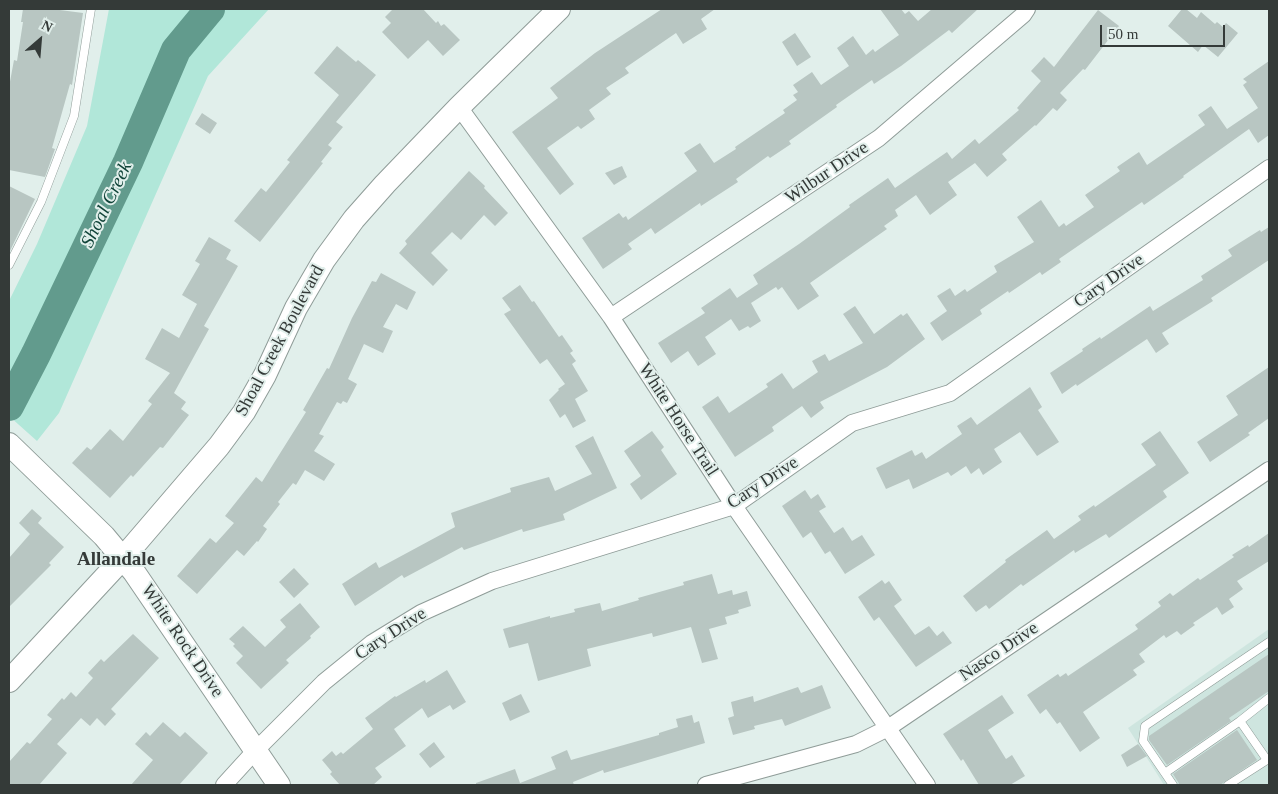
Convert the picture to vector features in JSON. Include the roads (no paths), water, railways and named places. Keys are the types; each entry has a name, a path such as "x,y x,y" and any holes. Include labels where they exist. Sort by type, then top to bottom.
{"street":[{"name":"Shoal Creek Boulevard","path":"9,681 123,558 190,482 244,412 265,375 296,308 324,260 354,219 459,107 559,9"},
{"name":"Wilbur Drive","path":"611,317 879,138 1023,15 1026,9"},
{"name":"White Horse Trail","path":"459,107 611,317 734,506 927,785"},
{"name":"Cary Drive","path":"224,785 324,682 372,643 421,613 492,581 734,506 852,423 950,393 1269,168"},
{"name":"White Rock Drive","path":"14,449 104,536 123,558 278,785"},
{"name":"Nasco Drive","path":"706,785 856,744 888,728 1269,470"}],"lane":[{"path":"9,265 41,202 74,116 91,9"},
{"path":"1173,785 1143,741 1144,726 1269,642"},
{"path":"1165,773 1240,721 1269,698"},
{"path":"1228,785 1267,760 1240,721"}],"waterway":[{"name":"Shoal Creek","path":"9,406 128,162 176,50 210,9"}],"district":[{"name":"Allandale","path":"116,560"}]}
